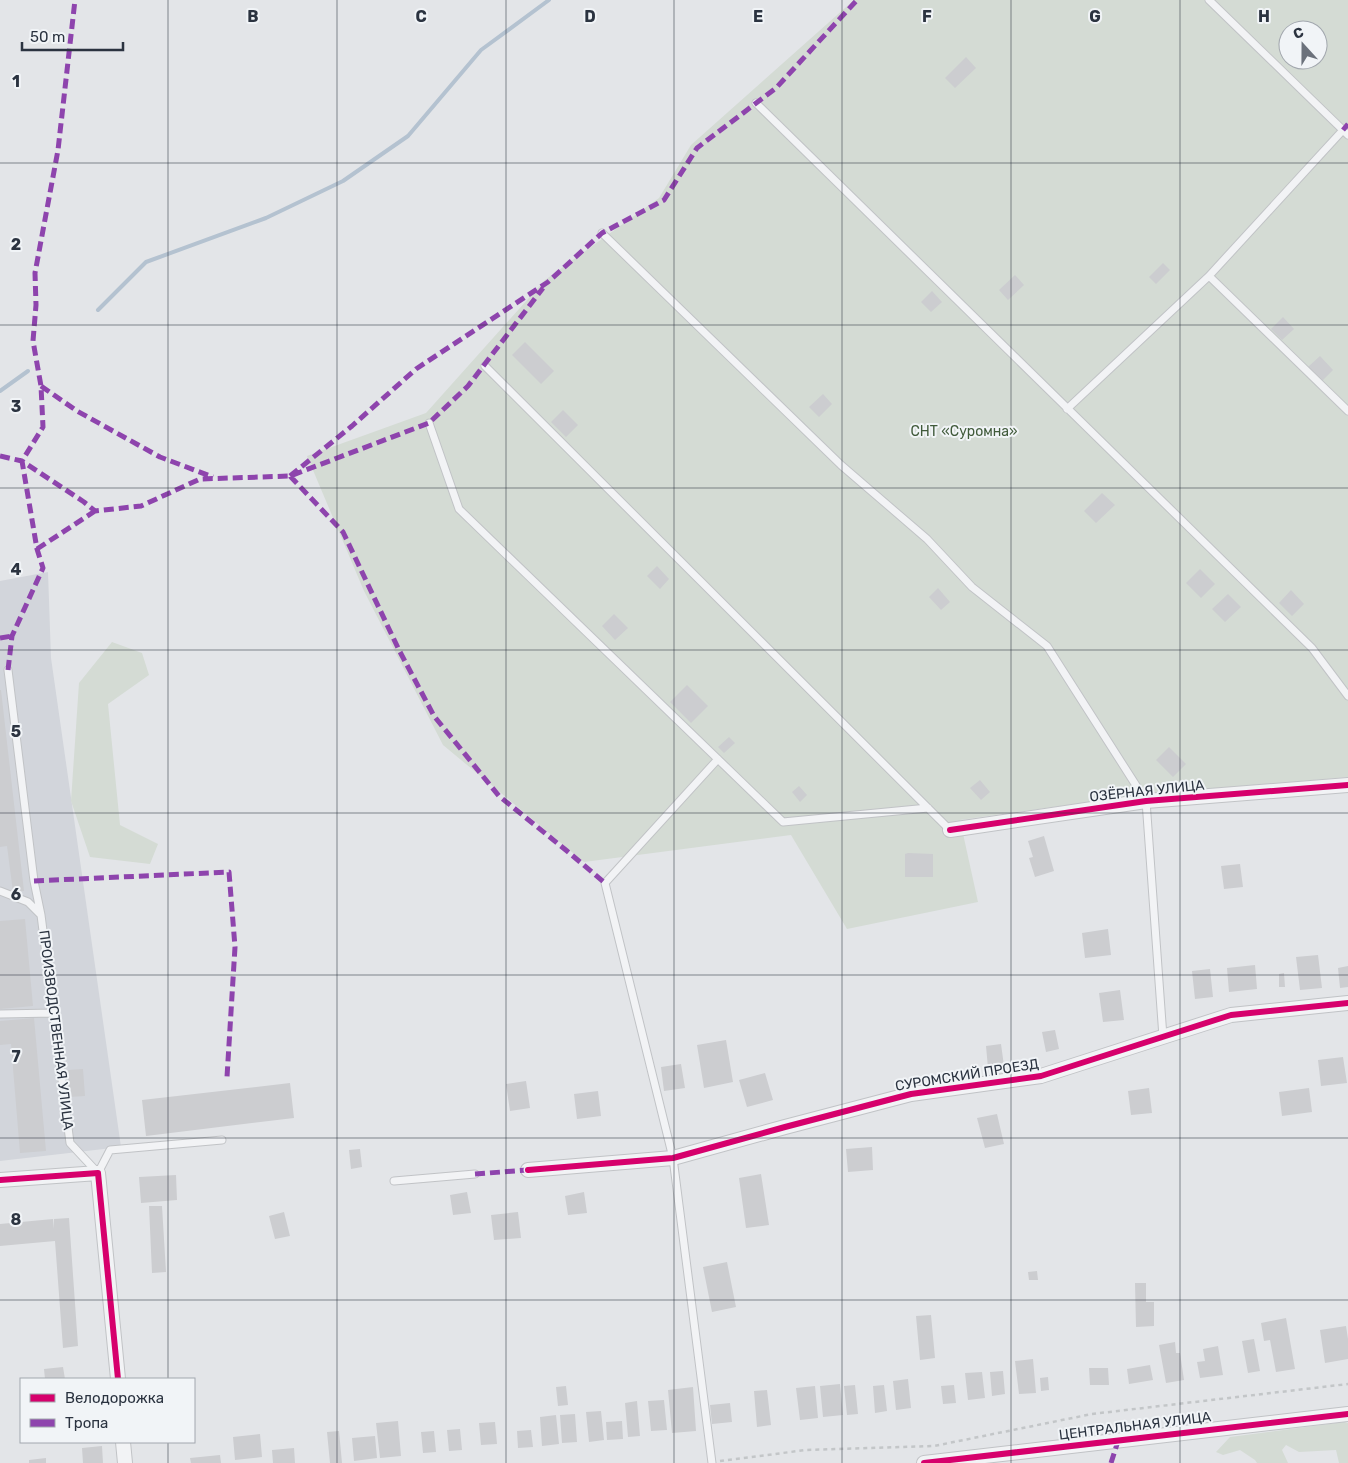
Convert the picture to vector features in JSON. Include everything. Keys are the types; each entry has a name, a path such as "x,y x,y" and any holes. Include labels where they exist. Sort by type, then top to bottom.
{"street":[{"name":"ОЗЁРНАЯ УЛИЦА","path":"950,830 1146,801 1348,785"},
{"name":"СУРОМСКИЙ ПРОЕЗД","path":"528,1170 673,1158 785,1126 911,1094 1041,1076 1231,1016 1348,1003"},
{"path":"0,1180 98,1173 118,1378"},
{"name":"ЦЕНТРАЛЬНАЯ УЛИЦА","path":"924,1463 1348,1414"},
{"path":"124,1443 125,1463"}],"lane":[{"path":"1067,408 1209,276 1345,132 1209,0"},
{"path":"756,103 1312,648 1348,696"},
{"path":"602,233 841,466 927,539 972,587 1047,646 1146,801 1163,1037"},
{"path":"1209,276 1348,411"},
{"path":"485,366 950,830"},
{"path":"429,423 459,509 783,822 928,808"},
{"name":"ПРОИЗВОДСТВЕННАЯ УЛИЦА","path":"8,670 34,881 41,915 70,1144 98,1173"},
{"path":"712,1463 673,1158 604,884 718,759"},
{"path":"0,891 28,902 41,915"},
{"path":"0,1014 54,1013"},
{"path":"98,1173 110,1150 222,1140"},
{"path":"394,1181 475,1174"}],"path":[{"path":"712,1463 806,1450 934,1446 1092,1414 1348,1384"}],"shaded area":[{"path":"48,572 51,658 121,1147 0,1161 0,581"}],"green space":[{"name":"СНТ «Суромна»","path":"854,0 1348,0 1348,777 1138,795 960,820 978,902 847,929 791,835 584,862 443,745 364,591 307,456 426,413 545,280 659,198 691,145"},
{"path":"112,642 142,653 149,675 108,704 120,825 158,844 150,864 90,857 71,801 79,683"},
{"path":"1348,1423 1348,1463 1339,1463 1336,1450 1299,1452 1286,1445 1282,1450 1288,1463 1257,1463 1240,1450 1223,1455 1216,1452 1230,1437"}],"building":[{"path":"966,57 976,68 955,88 945,78"},
{"path":"1163,263 1170,270 1156,284 1149,277"},
{"path":"1015,275 1024,285 1008,300 999,290"},
{"path":"932,291 942,302 931,312 921,302"},
{"path":"1283,317 1294,329 1282,340 1271,329"},
{"path":"525,342 554,371 541,384 512,355"},
{"path":"1320,356 1333,370 1322,381 1308,367"},
{"path":"823,394 832,404 819,417 809,407"},
{"path":"563,410 578,425 566,437 551,422"},
{"path":"1102,493 1115,505 1096,523 1084,511"},
{"path":"657,566 669,579 660,589 647,576"},
{"path":"1200,569 1215,584 1201,598 1186,583"},
{"path":"938,588 950,602 941,610 929,597"},
{"path":"1291,590 1304,604 1292,616 1279,603"},
{"path":"1228,594 1241,607 1225,622 1212,609"},
{"path":"614,614 628,628 615,640 602,626"},
{"path":"687,685 708,706 691,723 670,702"},
{"path":"0,690 24,891 13,892 7,846 0,847"},
{"path":"729,737 735,743 724,753 718,747"},
{"path":"1169,747 1186,764 1173,777 1156,760"},
{"path":"980,780 990,792 981,800 970,788"},
{"path":"799,786 807,795 800,802 792,792"},
{"path":"1044,836 1054,871 1035,877 1029,858 1033,857 1028,841"},
{"path":"905,854 933,854 933,877 905,877"},
{"path":"1240,864 1243,887 1224,889 1221,866"},
{"path":"25,919 33,1006 0,1009 0,921"},
{"path":"1108,929 1111,955 1085,958 1082,933"},
{"path":"1318,955 1322,988 1300,990 1296,957"},
{"path":"1255,965 1257,989 1229,992 1227,968"},
{"path":"1348,966 1348,987 1340,988 1338,968"},
{"path":"1210,969 1213,997 1195,999 1192,971"},
{"path":"1284,973 1285,987 1279,987 1279,974"},
{"path":"1120,990 1124,1020 1103,1022 1099,993"},
{"path":"34,1018 46,1151 20,1153 11,1044 0,1045 0,1021"},
{"path":"1055,1030 1059,1049 1046,1052 1042,1032"},
{"path":"726,1040 733,1082 704,1088 697,1045"},
{"path":"1001,1044 1004,1066 988,1068 986,1046"},
{"path":"1343,1057 1347,1083 1321,1086 1318,1060"},
{"path":"681,1064 685,1088 664,1091 661,1067"},
{"path":"83,1069 85,1096 69,1097 68,1070"},
{"path":"765,1073 773,1100 747,1107 739,1080"},
{"path":"526,1081 530,1108 510,1111 506,1084"},
{"path":"290,1083 294,1118 146,1136 142,1100"},
{"path":"1149,1088 1152,1113 1131,1115 1128,1091"},
{"path":"1309,1088 1312,1112 1282,1116 1279,1092"},
{"path":"598,1091 601,1116 577,1119 574,1094"},
{"path":"997,1114 1004,1144 985,1148 977,1118"},
{"path":"872,1147 873,1170 848,1172 846,1149"},
{"path":"360,1149 362,1167 351,1169 349,1150"},
{"path":"761,1174 769,1225 746,1228 739,1178"},
{"path":"176,1175 177,1200 141,1203 139,1177"},
{"path":"467,1192 471,1213 453,1215 450,1195"},
{"path":"584,1192 587,1213 568,1215 565,1196"},
{"path":"149,1206 162,1206 166,1272 152,1273"},
{"path":"284,1212 290,1236 275,1239 269,1216"},
{"path":"518,1212 521,1238 494,1240 491,1215"},
{"path":"69,1218 78,1346 63,1348 55,1241 0,1246 0,1224 53,1219 54,1229 54,1219"},
{"path":"727,1262 736,1307 712,1312 703,1267"},
{"path":"1037,1271 1038,1280 1029,1280 1028,1272"},
{"path":"1135,1283 1146,1283 1146,1302 1154,1302 1154,1326 1136,1327"},
{"path":"931,1315 935,1358 920,1360 916,1316"},
{"path":"1286,1318 1295,1369 1276,1372 1270,1340 1264,1341 1261,1323"},
{"path":"1346,1326 1348,1359 1325,1363 1320,1330"},
{"path":"1254,1339 1260,1371 1248,1373 1242,1341"},
{"path":"1175,1342 1176,1353 1180,1353 1184,1380 1166,1383 1159,1345"},
{"path":"1218,1346 1223,1375 1200,1378 1197,1362 1205,1361 1203,1349"},
{"path":"1033,1359 1036,1393 1019,1394 1015,1361"},
{"path":"1150,1365 1153,1380 1129,1384 1127,1369"},
{"path":"63,1367 65,1378 45,1378 44,1369"},
{"path":"1089,1368 1108,1368 1109,1385 1090,1385"},
{"path":"1003,1371 1005,1394 992,1396 990,1372"},
{"path":"982,1372 985,1398 968,1400 965,1373"},
{"path":"1048,1377 1049,1390 1041,1391 1040,1378"},
{"path":"908,1379 911,1408 896,1410 893,1381"},
{"path":"840,1384 843,1415 823,1417 820,1386"},
{"path":"855,1385 858,1414 847,1415 844,1386"},
{"path":"884,1385 887,1411 875,1413 873,1386"},
{"path":"954,1385 956,1403 943,1404 941,1386"},
{"path":"566,1386 568,1405 558,1406 556,1387"},
{"path":"815,1386 818,1418 800,1420 796,1388"},
{"path":"693,1387 696,1431 672,1433 668,1390"},
{"path":"767,1390 771,1425 757,1427 754,1391"},
{"path":"664,1400 667,1430 651,1431 648,1401"},
{"path":"637,1401 640,1436 628,1437 625,1403"},
{"path":"730,1403 732,1422 712,1424 710,1405"},
{"path":"601,1411 604,1440 589,1442 586,1412"},
{"path":"575,1414 577,1442 562,1443 560,1415"},
{"path":"556,1415 559,1444 542,1446 540,1417"},
{"path":"398,1421 401,1456 380,1458 376,1423"},
{"path":"622,1421 623,1439 607,1440 606,1422"},
{"path":"495,1422 497,1444 481,1445 479,1423"},
{"path":"460,1429 462,1450 449,1451 447,1430"},
{"path":"531,1430 533,1447 518,1448 517,1431"},
{"path":"339,1431 342,1463 330,1463 327,1432"},
{"path":"434,1431 436,1452 423,1453 421,1432"},
{"path":"260,1434 262,1457 235,1460 233,1437"},
{"path":"375,1436 377,1458 354,1461 352,1438"},
{"path":"102,1446 103,1463 83,1463 82,1448"},
{"path":"294,1448 295,1463 273,1463 272,1450"},
{"path":"220,1455 221,1463 191,1463 190,1458"},
{"path":"46,1458 46,1463 29,1463 29,1460"}],"waterway":[{"path":"98,310 146,262 266,218 343,181 408,136 481,50 549,0"},
{"path":"0,391 28,371"}],"marked path":[{"path":"8,670 12,636 43,568 37,549 22,461 43,427 41,386 33,341 36,305 35,273 58,150 75,0"},
{"path":"290,476 352,426 416,369 548,282 602,233 664,200 697,148 776,88 857,0"},
{"path":"1343,130 1348,124"},
{"path":"0,456 22,461 95,511 141,506 200,479 290,476 429,423 468,386 543,288"},
{"path":"41,386 77,411 160,457 213,477"},
{"path":"290,476 343,532 399,650 434,716 499,796 605,883"},
{"path":"37,549 95,511"},
{"path":"0,638 12,636"},
{"path":"34,881 229,872 235,947 227,1077"},
{"path":"475,1174 528,1170"},
{"path":"1111,1463 1118,1441"}],"cycle path":[{"path":"950,830 1146,801 1348,785"},
{"path":"528,1170 673,1158 911,1094 1041,1076 1231,1015 1348,1003"},
{"path":"0,1180 98,1173 118,1378"},
{"path":"924,1463 1348,1414"}]}
